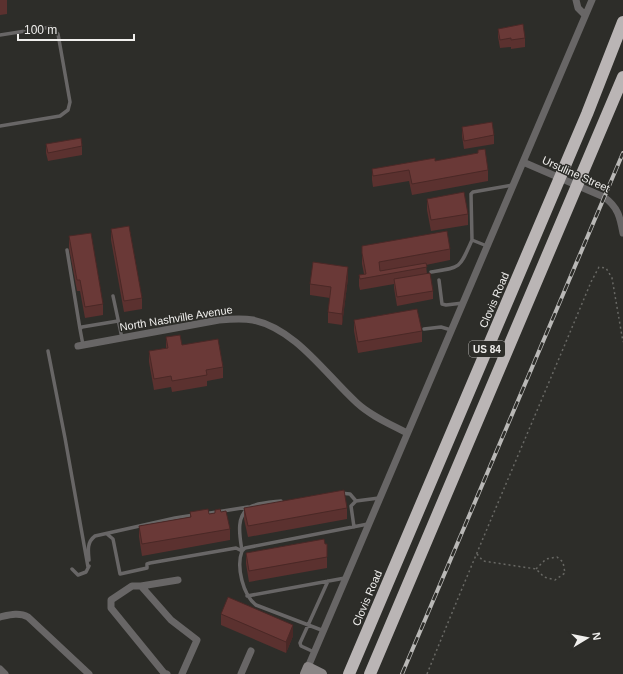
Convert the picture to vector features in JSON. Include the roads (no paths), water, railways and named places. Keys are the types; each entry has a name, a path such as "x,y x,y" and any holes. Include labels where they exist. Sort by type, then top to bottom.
{"highway":[{"name":"Clovis Road","path":"349,674 587,114 623,22"},
{"name":"US 84","path":"370,674 623,77"}],"street":[{"path":"576,0 578,8 585,15"},
{"path":"322,674 306,671 592,0"},
{"name":"Ursuline Street","path":"523,162 604,197 612,202 617,210 623,233"},
{"name":"North Nashville Avenue","path":"80,345 219,320 252,320 288,335 300,345 358,404 377,417 407,433"},
{"path":"167,674 164,673 111,608 111,600 132,586 142,586 178,580"},
{"path":"142,586 171,620 196,640 182,674"},
{"path":"0,617 19,614 28,617 89,674"},
{"path":"241,674 251,651"},
{"path":"0,669 5,674"}],"lane":[{"path":"0,35 51,27 58,34 70,102 68,110 60,116 0,126"},
{"path":"431,272 459,266 472,240 471,193 514,184"},
{"path":"472,240 487,246"},
{"path":"67,250 80,329 80,345"},
{"path":"439,280 442,304 463,303"},
{"path":"114,296 122,338"},
{"path":"80,329 82,327 118,321"},
{"path":"424,329 441,327 451,330"},
{"path":"48,351 88,567"},
{"path":"337,493 350,494 356,501"},
{"path":"354,527 351,506 356,501 380,498"},
{"path":"72,569 78,575 86,572 90,564 88,554 89,544 90,540 95,536 175,518 289,500"},
{"path":"249,507 239,523 242,551 241,569 247,596 256,605 324,631"},
{"path":"242,551 245,548 369,524"},
{"path":"107,534 113,539 120,574 147,568 147,564 150,563 236,548 242,551"},
{"path":"247,596 346,578"},
{"path":"314,652 300,645 300,643 328,581"}],"railway":[{"path":"402,674 623,153"}]}
